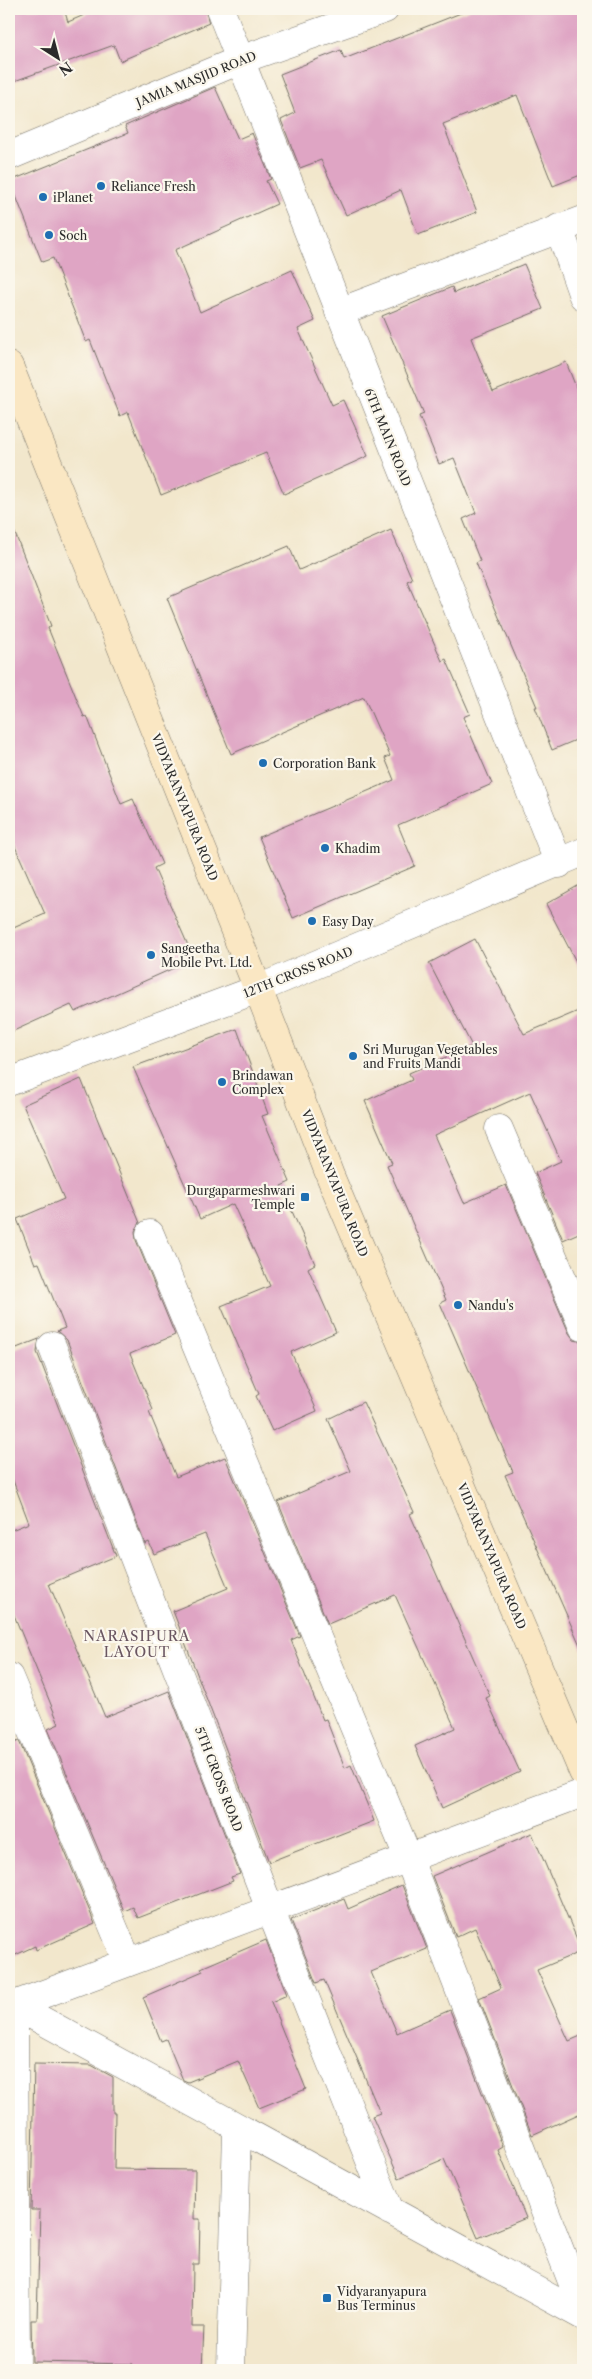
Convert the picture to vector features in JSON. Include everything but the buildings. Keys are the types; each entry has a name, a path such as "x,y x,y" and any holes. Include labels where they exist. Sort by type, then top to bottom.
{"main road":[{"name":"VIDYARANYAPURA ROAD","path":"9,366 258,989 331,1178 583,1772"}],"street":[{"name":"6TH MAIN ROAD","path":"220,9 559,864"},
{"name":"JAMIA MASJID ROAD","path":"9,156 240,60 385,9"},
{"path":"339,312 571,224 583,296"},
{"name":"12TH CROSS ROAD","path":"9,1082 258,989 559,864 583,852"},
{"path":"499,1129 583,1327"},
{"path":"150,1234 408,1858 583,2310"},
{"name":"5TH CROSS ROAD","path":"52,1346 270,1909 390,2211"},
{"path":"9,1677 128,1962"},
{"path":"11,2004 583,1792"},
{"path":"11,2004 583,2316"},
{"path":"11,2004 16,2370"},
{"path":"231,2370 237,2128"}],"place":[{"name":"Reliance Fresh","path":"101,186"},
{"name":"iPlanet","path":"43,197"},
{"name":"Soch","path":"49,235"},
{"name":"Corporation Bank","path":"263,763"},
{"name":"Khadim","path":"325,848"},
{"name":"Easy Day","path":"312,921"},
{"name":"Sangeetha Mobile Pvt. Ltd.","path":"151,955"},
{"name":"Sri Murugan Vegetables and Fruits Mandi","path":"353,1056"},
{"name":"Brindawan Complex","path":"222,1082"},
{"name":"Durgaparmeshwari Temple","path":"305,1197"},
{"name":"Nandu's","path":"458,1305"},
{"name":"Vidyaranyapura Bus Terminus","path":"327,2298"}],"district":[{"name":"NARASIPURA LAYOUT","path":"137,1644"}]}
